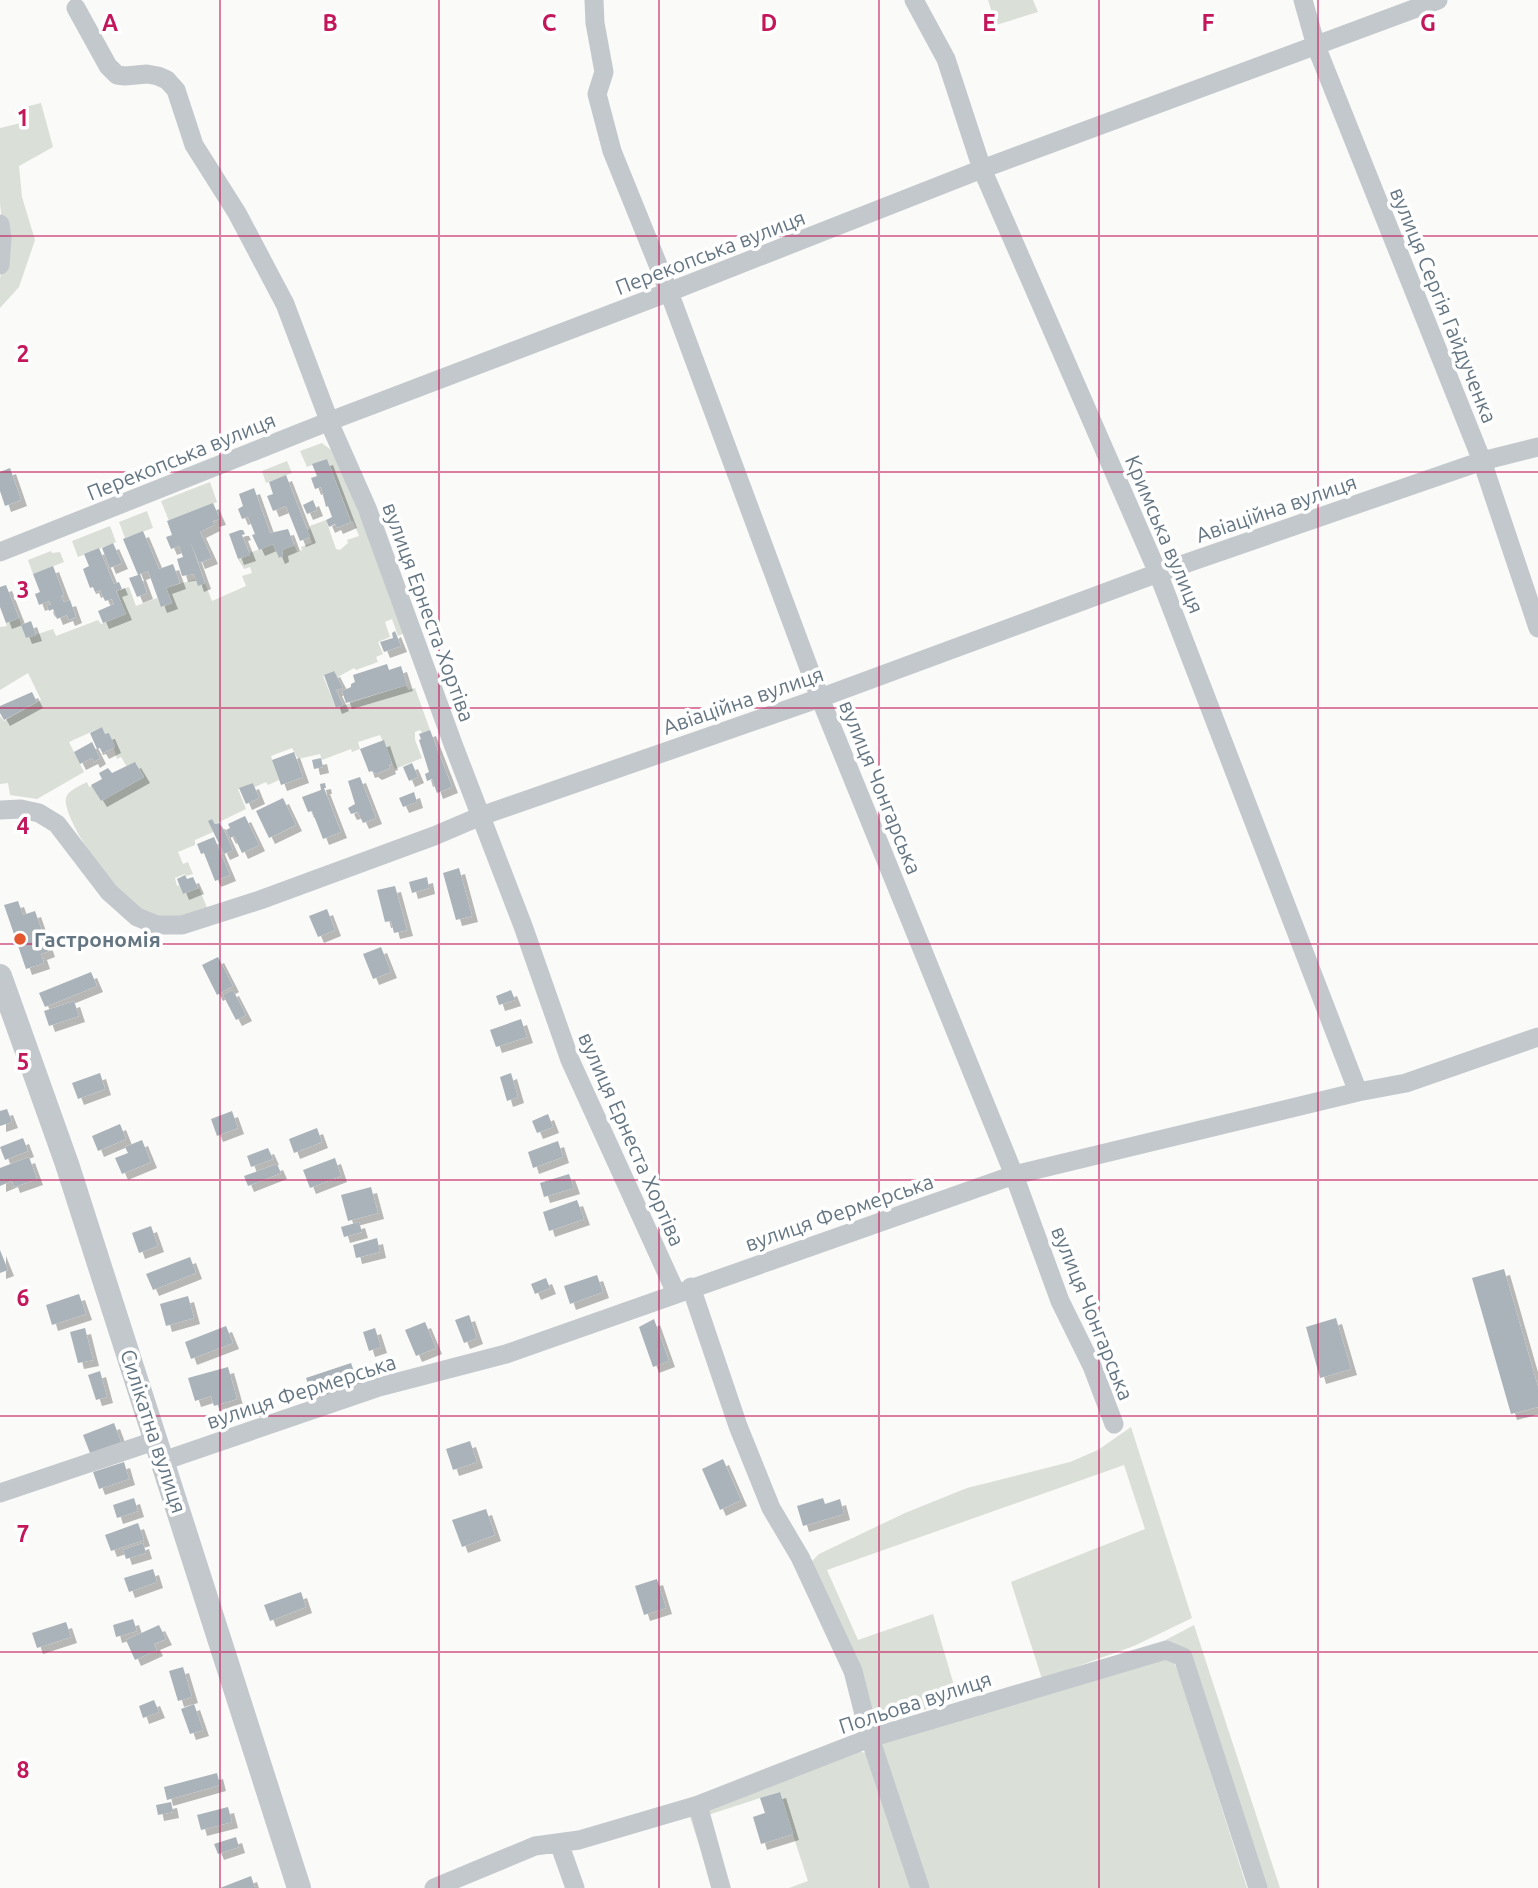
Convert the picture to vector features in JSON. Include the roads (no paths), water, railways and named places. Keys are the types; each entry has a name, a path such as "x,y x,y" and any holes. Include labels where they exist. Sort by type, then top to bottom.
{"street":[{"name":"вулиця Чонгарська","path":"594,0 595,23 604,72 597,94 612,152 669,292 820,698 1014,1175 1060,1301 1092,1366 1114,1424"},
{"name":"Кримська вулиця","path":"914,0 946,59 982,169 1158,573 1358,1091"},
{"name":"вулиця Сергія Гайдученка","path":"1303,0 1316,46 1482,461 1538,628"},
{"name":"Перекопська вулиця","path":"2,544 669,292 982,169 1438,0"},
{"name":"вулиця Ернеста Хортіва","path":"76,8 108,66 117,75 158,76 167,80 176,90 194,145 237,213 285,304 366,508 570,1060 684,1290 771,1508 800,1557 853,1671 870,1738 920,1888"},
{"path":"0,224 0,265"},
{"name":"Авіаційна вулиця","path":"0,810 21,809 38,813 57,824 108,892 137,917 157,925 183,925 260,900 481,816 820,698 1158,573 1482,461 1538,447"},
{"name":"Силікатна вулиця","path":"0,976 67,1164 299,1888"},
{"name":"вулиця Фермерська","path":"0,1493 506,1354 1014,1175 1358,1091 1406,1083 1538,1037"},
{"name":"Польова вулиця","path":"434,1888 535,1846 579,1840 698,1805 870,1738 1166,1650 1183,1657 1258,1888"},
{"path":"698,1805 721,1888"},
{"path":"559,1843 575,1888"}],"place":[{"name":"Гастрономія","path":"20,939"}]}
